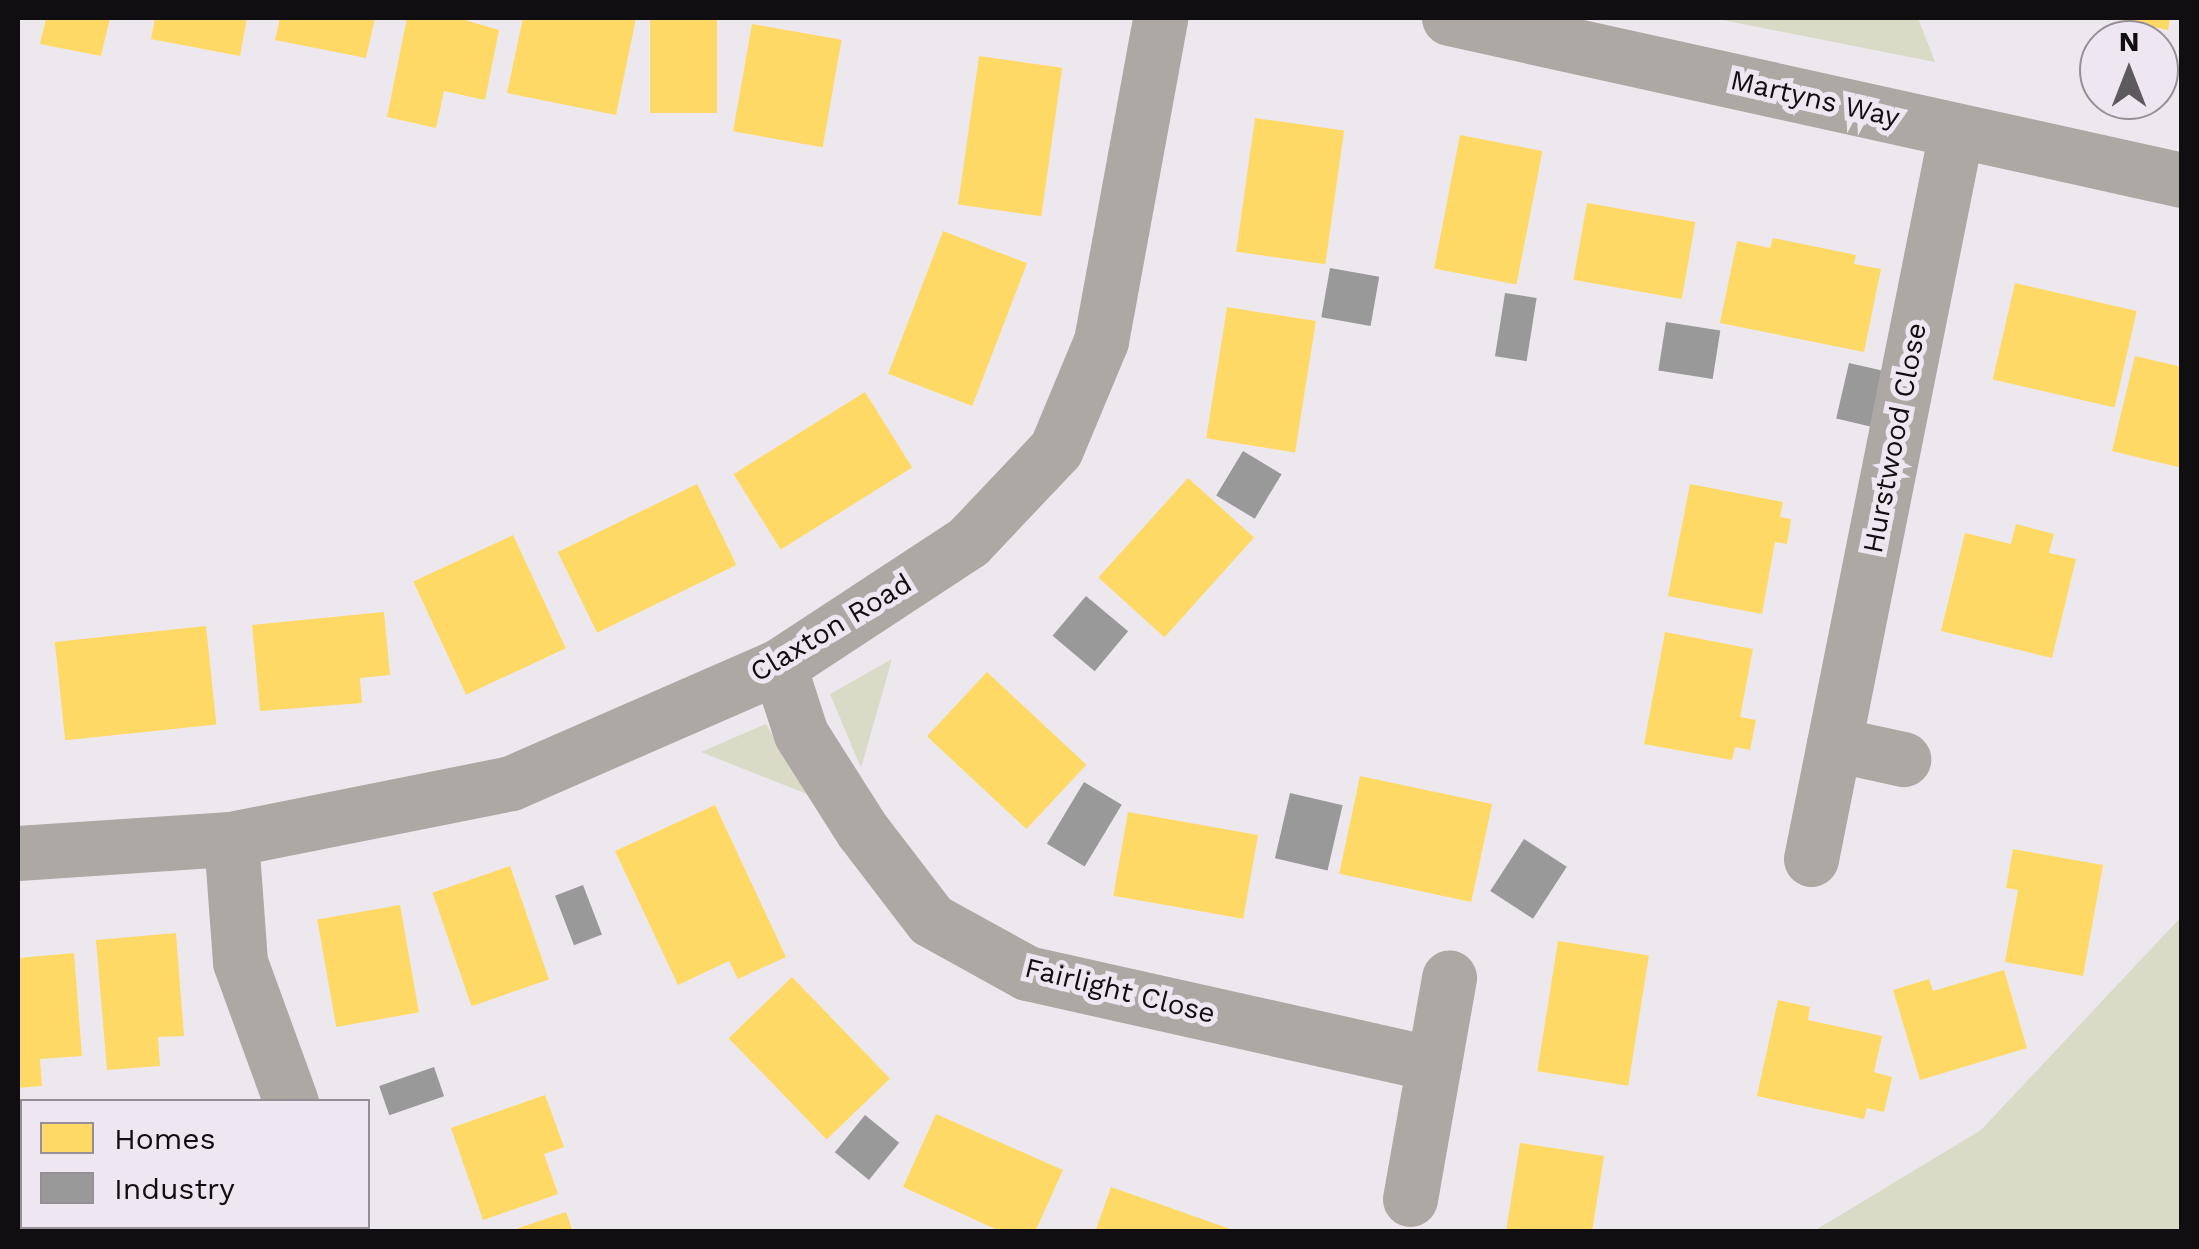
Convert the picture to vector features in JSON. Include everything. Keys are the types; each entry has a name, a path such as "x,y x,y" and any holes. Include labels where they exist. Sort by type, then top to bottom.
{"street":[{"name":"Claxton Road","path":"18,853 232,839 512,783 778,666 968,542 1056,449 1100,341 1160,18"},
{"name":"Martyns Way","path":"1449,18 1650,38 1956,132 2182,180"},
{"name":"Hurstwood Close","path":"1811,859 1956,132"},
{"name":"Fairlight Close","path":"778,666 801,734 862,830 931,920 1027,973 1434,1064"},
{"path":"1834,744 1903,758"},
{"path":"232,839 240,962 290,1099"},
{"path":"1410,1199 1449,977"}],"green space":[{"path":"1718,18 1918,18 1935,62 1722,20"},
{"path":"892,659 861,768 830,694"},
{"path":"766,724 807,794 701,752"},
{"path":"2181,917 2181,1231 1814,1231 1981,1130"}],"building: Homes":[{"path":"46,18 110,18 101,56 40,44"},
{"path":"155,18 247,18 240,56 151,39"},
{"path":"280,18 375,18 366,58 275,40"},
{"path":"407,18 458,18 499,30 485,100 444,91 436,128 387,117"},
{"path":"523,18 636,18 616,115 507,93"},
{"path":"650,18 717,18 717,113 650,113"},
{"path":"2110,18 2170,18 2170,20"},
{"path":"752,24 842,40 823,147 733,131"},
{"path":"979,56 1062,68 1041,216 958,205"},
{"path":"1255,118 1344,131 1325,264 1236,252"},
{"path":"1460,135 1542,151 1517,285 1434,269"},
{"path":"1587,203 1695,222 1682,299 1573,280"},
{"path":"943,231 1027,263 972,406 888,374"},
{"path":"1773,238 1856,255 1854,264 1881,269 1864,352 1720,323 1737,241 1770,248"},
{"path":"2015,283 2137,311 2115,408 1993,379"},
{"path":"1227,307 1316,321 1295,452 1206,438"},
{"path":"2135,356 2182,367 2182,468 2112,451"},
{"path":"865,392 912,467 781,550 734,474"},
{"path":"1188,478 1254,538 1164,637 1098,578"},
{"path":"697,484 736,565 597,633 558,552"},
{"path":"1690,484 1783,502 1780,517 1791,519 1787,544 1775,542 1762,614 1668,596"},
{"path":"2016,524 2054,534 2049,553 2076,559 2052,658 1941,631 1965,533 2011,544"},
{"path":"513,535 566,648 466,695 413,581"},
{"path":"384,612 390,675 360,678 362,703 260,711 252,625"},
{"path":"206,626 216,724 65,740 55,642"},
{"path":"1665,632 1753,649 1740,717 1756,720 1750,750 1735,747 1732,760 1644,744"},
{"path":"987,672 1086,765 1026,829 927,736"},
{"path":"1360,776 1492,804 1471,902 1339,874"},
{"path":"715,805 786,957 738,979 729,961 678,985 615,851"},
{"path":"1128,812 1258,835 1243,919 1113,896"},
{"path":"2013,849 2103,865 2083,976 2005,962 2018,890 2006,888"},
{"path":"510,866 549,979 472,1006 432,893"},
{"path":"400,905 419,1012 336,1027 317,920"},
{"path":"176,933 184,1036 158,1037 160,1066 107,1070 96,940"},
{"path":"1558,941 1649,955 1628,1086 1537,1071"},
{"path":"74,953 82,1056 40,1059 42,1086 18,1088 18,958"},
{"path":"2004,970 2027,1048 1920,1080 1893,990 1929,979 1933,991"},
{"path":"792,977 890,1078 827,1140 729,1038"},
{"path":"1778,1000 1810,1007 1808,1020 1882,1036 1874,1072 1892,1077 1884,1112 1867,1108 1864,1119 1757,1096"},
{"path":"545,1095 564,1147 544,1154 558,1194 483,1220 451,1128"},
{"path":"936,1114 1063,1170 1035,1232 1002,1232 903,1187"},
{"path":"1520,1143 1604,1156 1592,1232 1506,1232"},
{"path":"1111,1187 1236,1231 1236,1232 1095,1232"},
{"path":"566,1212 573,1232 510,1232 510,1231"},
{"path":"146,1229 261,1229 261,1232"}],"building: Industry":[{"path":"1330,268 1379,277 1371,326 1321,317"},
{"path":"1505,293 1537,298 1527,361 1495,356"},
{"path":"1666,322 1720,331 1713,379 1658,370"},
{"path":"1849,363 1884,371 1871,427 1836,419"},
{"path":"1243,451 1282,474 1255,519 1216,496"},
{"path":"1086,596 1128,631 1095,671 1053,636"},
{"path":"1084,782 1122,805 1085,866 1047,844"},
{"path":"1290,793 1343,805 1328,870 1275,858"},
{"path":"1524,839 1567,867 1533,919 1490,891"},
{"path":"583,885 602,934 574,945 555,896"},
{"path":"434,1067 444,1096 389,1115 379,1086"},
{"path":"865,1115 899,1143 869,1180 835,1152"}]}
